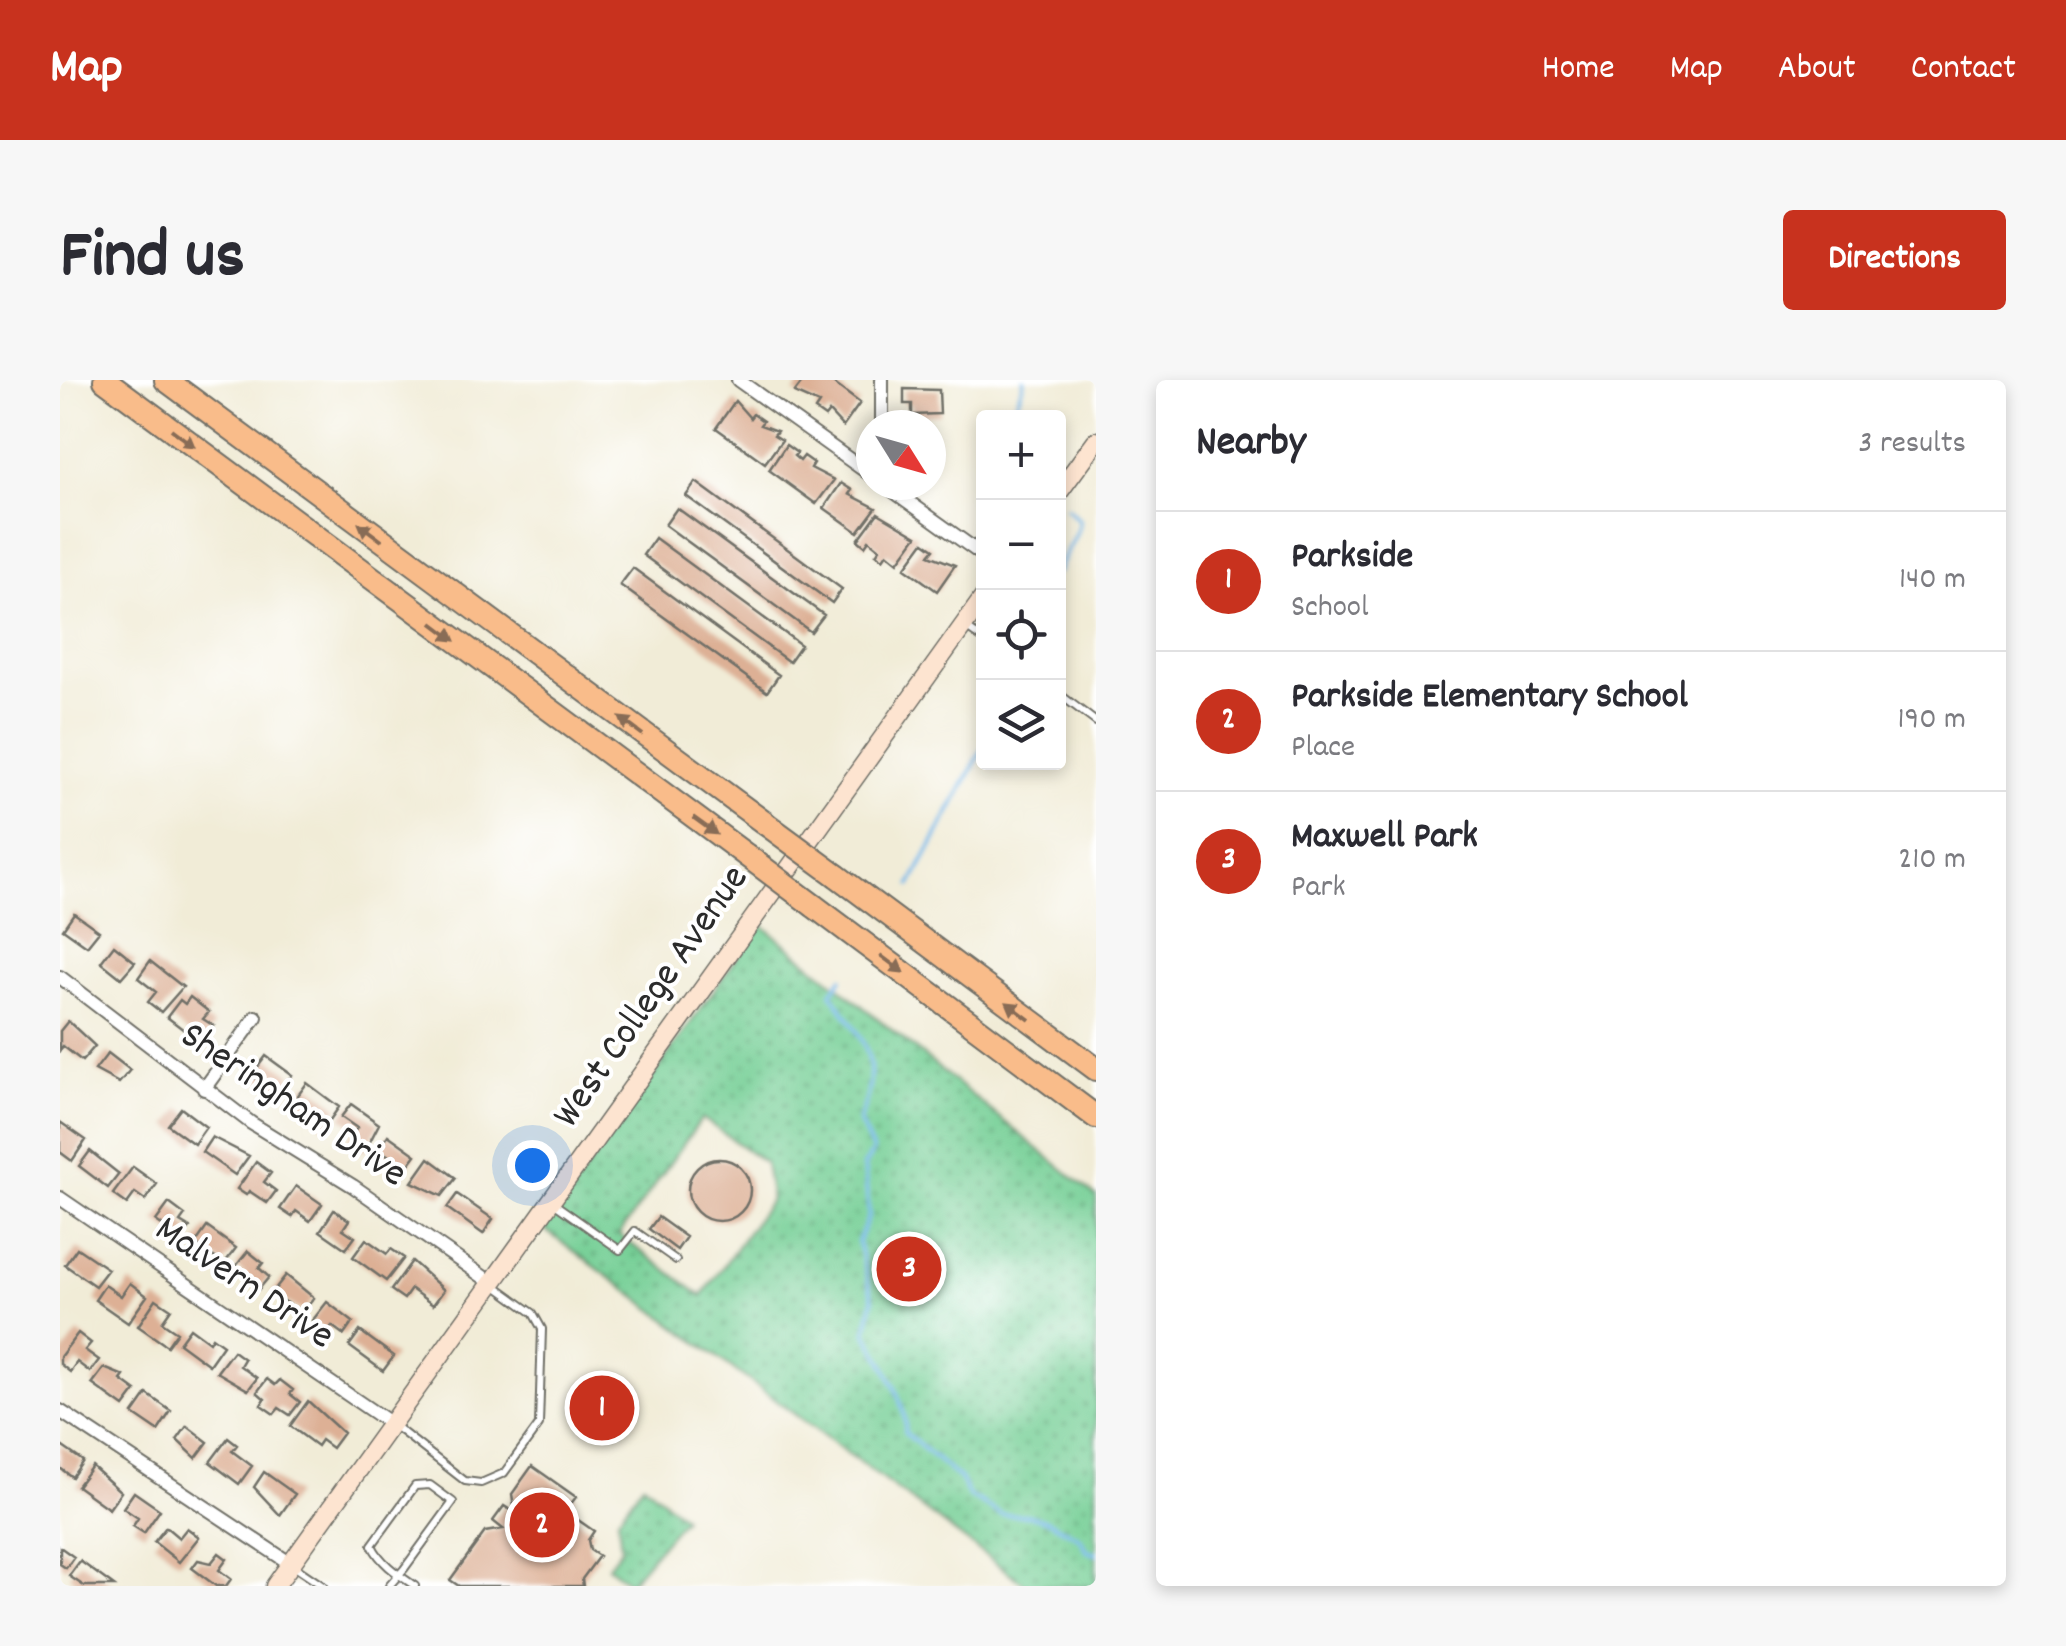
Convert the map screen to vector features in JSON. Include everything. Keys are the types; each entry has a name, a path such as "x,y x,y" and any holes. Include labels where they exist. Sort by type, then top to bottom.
{"highway":[{"path":"105,380 1096,1117"},
{"path":"166,380 1096,1069"}],"main road":[{"path":"1066,482 1096,441"},
{"name":"West College Avenue","path":"275,1586 976,608"}],"street":[{"path":"738,380 856,463"},
{"path":"882,380 882,410"},
{"path":"906,500 976,550"},
{"name":"Sheringham Drive","path":"60,977 204,1089 492,1283"},
{"path":"204,1089 256,1017"},
{"name":"Malvern Drive","path":"60,1198 392,1424"},
{"path":"60,1410 291,1564"}],"lane":[{"path":"963,626 976,635"},
{"path":"1066,698 1096,722"},
{"path":"551,1201 620,1250 635,1231 676,1260"},
{"path":"392,1424 466,1480 481,1483 504,1473 539,1425 539,1321 492,1283"},
{"path":"389,1586 399,1575 453,1502 430,1485 415,1486 372,1545 376,1556 399,1575 414,1586"},
{"path":"291,1564 323,1586"}],"green space":[{"path":"761,924 1096,1196 1096,1586 1027,1586 544,1229","holes":["702,1118 765,1163 771,1199 702,1296 619,1235"]},
{"path":"643,1483 684,1518 629,1583 608,1566 621,1549 618,1518"}],"building":[{"path":"804,380 829,380 860,403 843,427 829,412 825,417 815,410 819,404 794,393"},
{"path":"904,389 939,390 940,410 912,410 912,404 904,404"},
{"path":"735,401 750,418 753,414 763,421 760,425 777,431 774,435 782,440 765,463 716,428"},
{"path":"786,445 797,453 794,456 800,461 804,456 814,463 811,468 834,480 816,504 769,470"},
{"path":"696,482 842,589 832,603 686,496"},
{"path":"841,483 852,490 849,494 856,500 876,508 858,532 824,508"},
{"path":"677,508 824,615 811,632 665,525"},
{"path":"878,513 917,536 898,562 887,553 883,559 876,554 880,549 869,540 865,546 858,540"},
{"path":"655,538 801,645 789,662 643,555"},
{"path":"924,542 934,549 929,555 955,565 937,591 905,568"},
{"path":"633,568 779,675 767,692 620,585"},
{"path":"74,913 99,931 87,946 63,929"},
{"path":"114,945 135,962 121,978 101,962"},
{"path":"150,961 183,987 161,1012 148,1002 156,992 138,978"},
{"path":"190,997 209,1012 203,1019 214,1026 201,1043 167,1017 180,1000 185,1004"},
{"path":"68,1021 95,1046 82,1061 63,1046 60,1050 60,1031"},
{"path":"108,1053 130,1070 119,1083 95,1070"},
{"path":"266,1056 292,1075 280,1091 251,1076"},
{"path":"307,1083 339,1107 325,1127 296,1098"},
{"path":"351,1104 379,1124 365,1151 349,1139 357,1128 341,1117"},
{"path":"181,1108 206,1127 194,1144 168,1125"},
{"path":"60,1122 86,1140 72,1161 60,1152"},
{"path":"388,1135 416,1155 401,1175 387,1165 392,1158 379,1149"},
{"path":"212,1137 249,1156 235,1175 202,1152"},
{"path":"90,1151 119,1174 108,1188 79,1166"},
{"path":"429,1158 456,1178 442,1196 412,1182"},
{"path":"719,1159 741,1168 750,1190 741,1212 719,1221 697,1212 688,1190 697,1168"},
{"path":"256,1162 271,1173 264,1182 276,1191 267,1203 249,1191 246,1195 237,1189"},
{"path":"133,1167 157,1184 145,1200 135,1193 127,1204 113,1194"},
{"path":"296,1186 322,1204 310,1221 296,1211 292,1217 280,1209"},
{"path":"457,1194 493,1219 483,1234 447,1208"},
{"path":"169,1203 185,1215 180,1222 190,1228 182,1239 156,1221"},
{"path":"334,1210 349,1220 343,1229 355,1237 346,1249 320,1231"},
{"path":"658,1217 686,1237 677,1250 649,1229"},
{"path":"207,1227 236,1248 224,1264 195,1244"},
{"path":"366,1239 387,1254 391,1249 404,1258 386,1281 353,1257"},
{"path":"77,1248 108,1269 95,1286 65,1265"},
{"path":"248,1251 263,1263 259,1268 269,1277 259,1289 236,1266"},
{"path":"412,1261 444,1290 433,1305 411,1289 404,1299 391,1290"},
{"path":"286,1275 314,1298 303,1312 271,1294"},
{"path":"130,1283 147,1296 128,1323 95,1300 105,1285 121,1296"},
{"path":"156,1299 171,1309 162,1322 177,1332 167,1346 138,1326"},
{"path":"327,1302 353,1322 344,1335 332,1326 327,1332 312,1321"},
{"path":"190,1328 209,1342 212,1337 223,1345 209,1365 179,1343"},
{"path":"360,1331 394,1356 383,1371 349,1346"},
{"path":"78,1333 91,1343 85,1350 99,1360 90,1372 77,1362 70,1372 60,1364 60,1357"},
{"path":"233,1351 244,1359 240,1366 257,1378 248,1390 217,1372"},
{"path":"104,1368 124,1376 121,1380 136,1391 124,1407 92,1384"},
{"path":"267,1379 275,1385 280,1380 293,1390 290,1394 300,1402 290,1415 279,1408 274,1414 261,1405 265,1399 257,1392"},
{"path":"147,1394 171,1411 158,1431 133,1414"},
{"path":"308,1401 343,1433 332,1448 321,1440 317,1446 290,1426"},
{"path":"187,1426 208,1442 196,1458 177,1440"},
{"path":"228,1438 237,1445 232,1451 252,1466 239,1484 210,1462"},
{"path":"60,1445 83,1461 72,1477 60,1468"},
{"path":"92,1466 121,1492 109,1509 77,1486"},
{"path":"532,1466 576,1497 570,1505 571,1515 594,1531 588,1540 590,1550 599,1556 582,1579 583,1586 459,1586 450,1580 485,1532 503,1529 493,1521 504,1506 515,1513 512,1494"},
{"path":"264,1472 295,1494 280,1515 254,1487"},
{"path":"134,1492 160,1510 144,1533 133,1526 138,1518 123,1508"},
{"path":"166,1527 179,1538 187,1528 199,1537 179,1562 154,1542"},
{"path":"60,1547 74,1557 66,1568 60,1564"},
{"path":"219,1553 227,1559 219,1570 231,1579 226,1586 216,1586 192,1568 198,1560 211,1563"},
{"path":"80,1561 114,1586 84,1586 69,1576"}],"waterway":[{"path":"1015,410 1024,380"},
{"path":"1066,508 1079,520 1066,553"},
{"path":"911,885 976,761"},
{"path":"842,978 831,993 861,1039 870,1066 870,1082 859,1121 873,1151 864,1166 869,1215 858,1242 873,1300 866,1333 898,1396 905,1433 960,1479 969,1496 1002,1515 1028,1515 1049,1521 1080,1538 1087,1551 1096,1554"}],"place":[{"name":"Maxwell Park","path":"909,1269"},
{"name":"Parkside","path":"602,1408"},
{"name":"Parkside Elementary School","path":"542,1525"}]}
